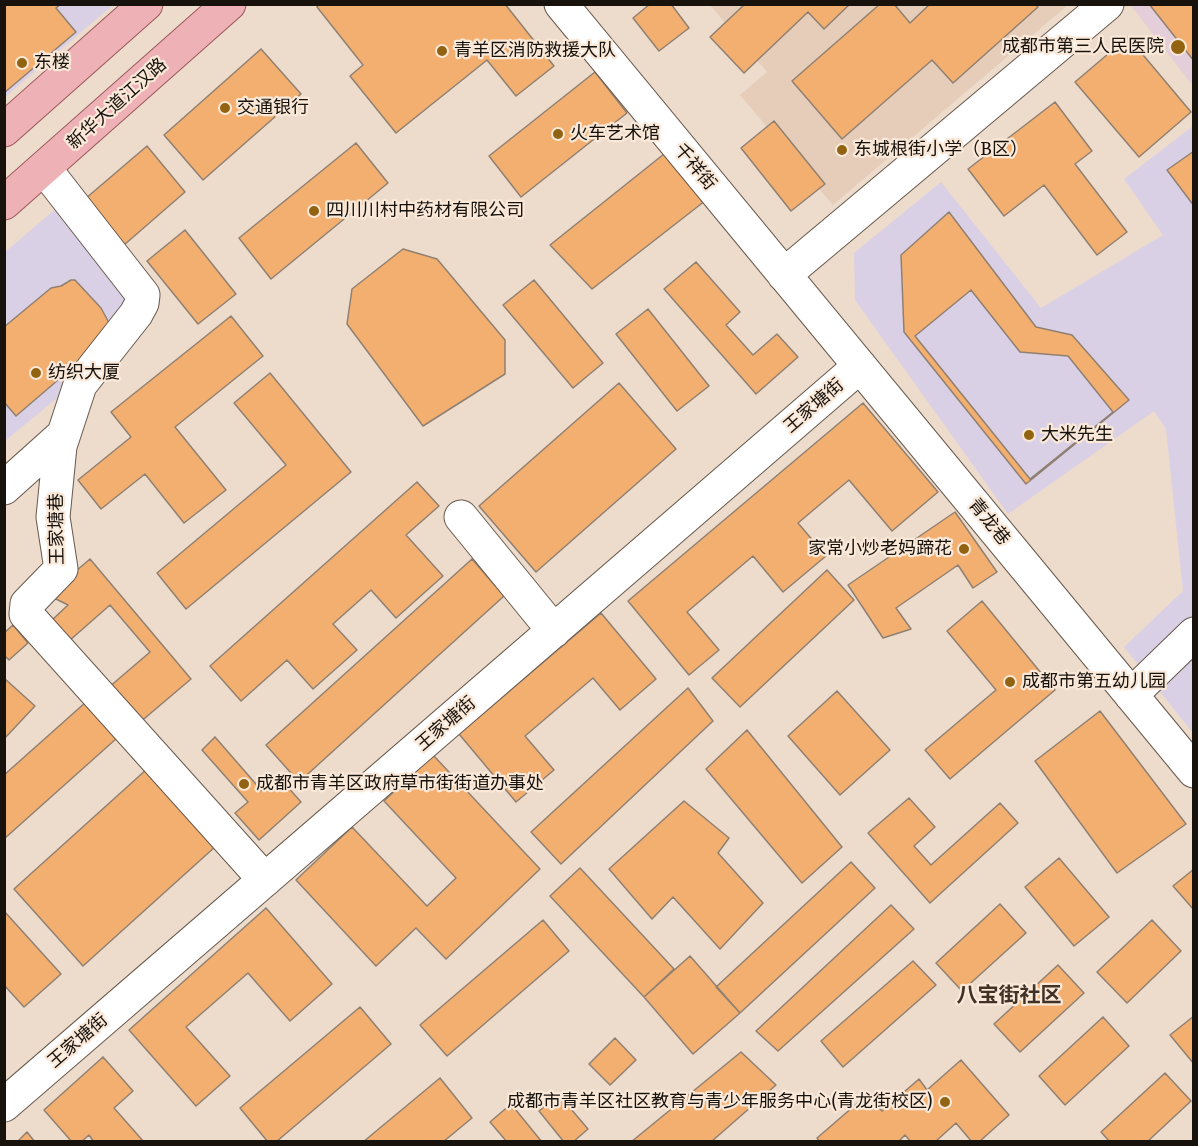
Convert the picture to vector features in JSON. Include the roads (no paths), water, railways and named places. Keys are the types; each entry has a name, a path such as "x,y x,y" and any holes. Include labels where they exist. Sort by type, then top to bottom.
{"main road":[{"path":"4,130 146,4"},
{"name":"新华大道江汉路","path":"4,203 229,4"}],"street":[{"name":"千祥街","path":"561,4 784,275"},
{"path":"784,275 1107,4"},
{"name":"王家塘巷","path":"45,168 143,295 142,303 136,314 80,385 60,446 53,518 61,569 27,604 26,614 265,880"},
{"name":"青龙巷","path":"784,275 1194,771"},
{"name":"王家塘街","path":"4,1105 860,366"},
{"path":"4,488 63,435"},
{"path":"461,517 554,631"},
{"path":"1131,695 1194,634"}],"place":[{"name":"成都市第三人民医院","path":"1178,47"},
{"name":"青羊区消防救援大队","path":"442,51"},
{"name":"东楼","path":"22,63"},
{"name":"交通银行","path":"225,108"},
{"name":"火车艺术馆","path":"558,134"},
{"name":"东城根街小学（B区）","path":"842,150"},
{"name":"四川川村中药材有限公司","path":"314,211"},
{"name":"纺织大厦","path":"36,373"},
{"name":"大米先生","path":"1029,435"},
{"name":"家常小炒老妈蹄花","path":"964,549"},
{"name":"成都市第五幼儿园","path":"1010,682"},
{"name":"成都市青羊区政府草市街街道办事处","path":"244,784"},
{"name":"成都市青羊区社区教育与青少年服务中心(青龙街校区)","path":"945,1102"}],"district":[{"name":"八宝街社区","path":"1009,996"}]}
